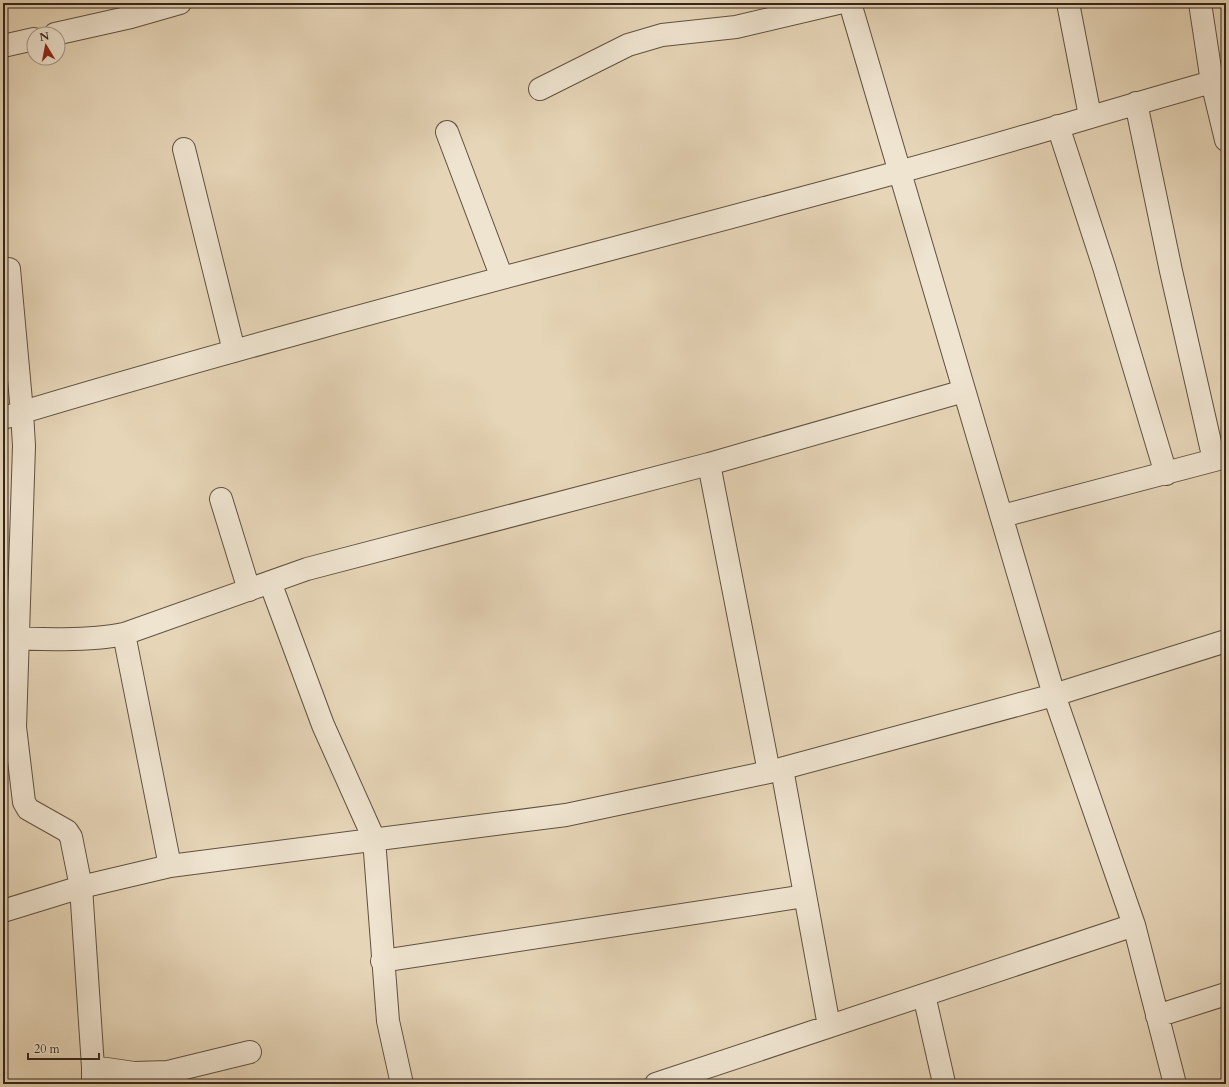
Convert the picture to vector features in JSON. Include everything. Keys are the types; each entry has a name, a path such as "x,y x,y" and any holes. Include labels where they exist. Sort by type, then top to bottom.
{"street":[{"path":"66,30 129,10 180,3"},
{"path":"540,89 628,44 662,35 736,27 838,3"},
{"path":"850,3 898,172 1002,516 1054,695 1134,926 1175,1084"},
{"path":"1068,3 1090,116"},
{"path":"1200,3 1219,80 1226,140"},
{"path":"3,46 26,41"},
{"path":"13,415 234,351 898,172 1219,80"},
{"path":"1002,516 1166,474 1220,458 1171,271 1136,103"},
{"path":"1058,126 1104,267 1166,474"},
{"path":"447,132 502,278"},
{"path":"184,149 234,351"},
{"path":"9,269 13,415 24,446 11,637 15,727 24,802 28,809 67,831 71,837 81,887 93,1076 168,1072 250,1052"},
{"path":"11,637 106,638 124,634 308,569 709,464 964,390"},
{"path":"709,464 805,896 829,1026"},
{"path":"221,499 249,590"},
{"path":"270,582 323,725 374,839 382,961 388,1021 402,1084"},
{"path":"124,634 170,866"},
{"path":"3,911 81,887 170,866 566,815 776,771 1054,695 1226,641"},
{"path":"382,961 805,896"},
{"path":"656,1084 1134,926"},
{"path":"1157,1016 1226,994"},
{"path":"924,995 944,1083"}]}
